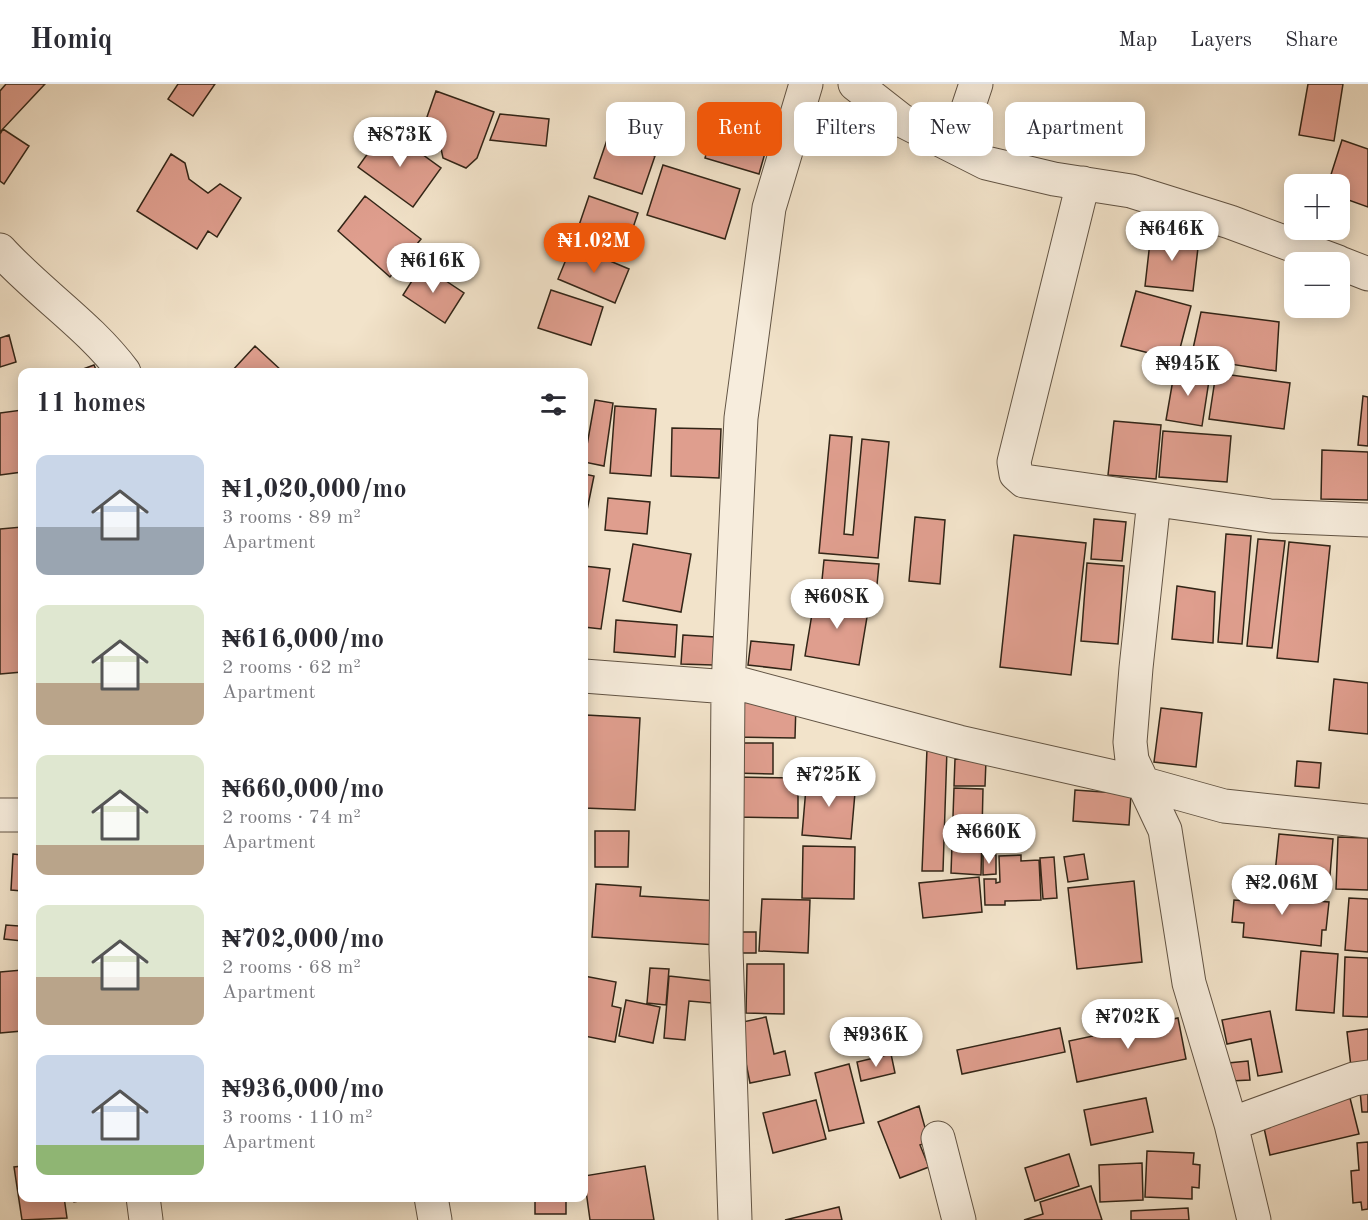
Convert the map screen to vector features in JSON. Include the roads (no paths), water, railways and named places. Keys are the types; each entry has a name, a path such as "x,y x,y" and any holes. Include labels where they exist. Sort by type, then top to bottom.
{"street":[{"path":"735,1220 726,950 728,687 744,395 769,208 806,84"},
{"path":"855,84 909,124"},
{"path":"970,102 976,84"},
{"path":"972,156 986,163 1153,198 1230,222 1310,252"},
{"path":"1083,183 1014,462 1016,474 1024,481 1270,516 1368,520"},
{"path":"0,250 23,276 110,352 121,368"},
{"path":"1350,267 1368,274"},
{"path":"1154,500 1130,742 1137,774 1145,784 1165,830 1189,983 1232,1124 1254,1220"},
{"path":"588,675 728,687 741,684 959,742 1145,784 1224,806 1368,821"},
{"path":"0,815 18,815"},
{"path":"1232,1124 1354,1079 1368,1077"},
{"path":"938,1138 958,1220"},
{"path":"144,1202 146,1220"},
{"path":"432,1202 435,1220"}]}
